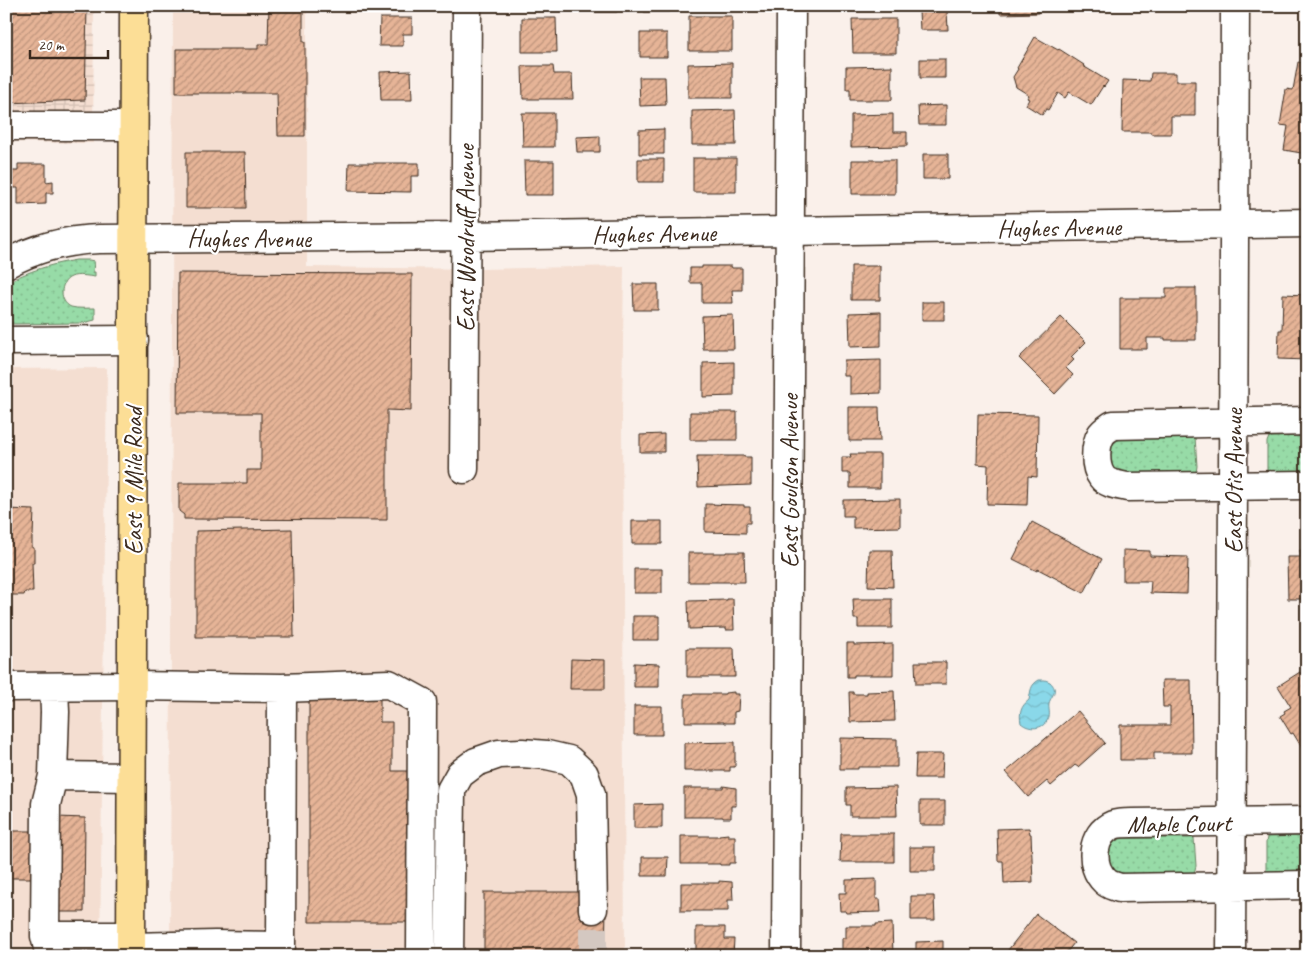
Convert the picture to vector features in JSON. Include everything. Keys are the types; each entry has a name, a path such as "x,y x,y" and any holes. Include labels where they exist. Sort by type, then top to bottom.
{"main road":[{"name":"East 9 Mile Road","path":"131,946 134,6"}],"street":[{"name":"East Woodruff Avenue","path":"464,469 466,6"},
{"name":"East Goulson Avenue","path":"786,956 791,6"},
{"name":"East Otis Avenue","path":"1231,956 1235,6"},
{"path":"6,125 134,126"},
{"name":"Hughes Avenue","path":"6,264 46,247 70,241 99,239 465,236 1307,223"},
{"path":"6,341 134,340"},
{"path":"1307,421 1113,425 1101,433 1096,448 1097,464 1102,477 1112,483 1127,487 1307,485"},
{"path":"6,687 282,688 389,684 422,702 421,956"},
{"path":"54,686 53,776 46,804 47,946 215,945 284,951 282,688"},
{"path":"449,956 451,790 460,774 476,762 499,754 547,755 570,760 584,774 591,794 593,909"},
{"path":"53,776 131,777"},
{"name":"Maple Court","path":"1307,822 1113,824 1100,833 1094,849 1096,867 1105,882 1119,888 1307,885"}],"shaded area":[{"path":"6,6 94,6 93,143 6,142"},
{"path":"173,6 307,6 307,267 483,269 624,266 622,414 625,956 170,956"},
{"path":"107,368 100,956 6,956 6,369"}],"green space":[{"path":"76,260 94,261 93,272 95,272 95,277 79,275 67,280 64,283 62,292 64,301 71,307 95,308 95,320 83,323 6,324 6,283 40,268"},
{"path":"1307,436 1307,471 1267,472 1267,442 1269,437"},
{"path":"1195,437 1196,473 1124,474 1112,468 1109,463 1108,453 1110,448 1120,439"},
{"path":"1307,836 1307,871 1266,872 1267,837"},
{"path":"1124,838 1194,838 1196,866 1194,873 1123,874 1116,871 1108,861 1108,850 1111,844"}],"water":[{"path":"1039,680 1050,682 1053,685 1054,692 1049,703 1049,715 1046,723 1032,728 1021,723 1020,716 1022,707 1029,700 1032,686"}],"building":[{"path":"6,6 87,6 85,100 6,103"},
{"path":"269,6 303,6 305,136 278,136 277,93 176,93 176,49 258,49 258,44 268,44"},
{"path":"593,6 617,6 617,12 593,12"},
{"path":"645,6 669,6 669,12 644,12"},
{"path":"1000,6 1038,6 1038,13 1000,14"},
{"path":"919,11 947,11 948,30 920,30"},
{"path":"689,16 732,16 732,51 689,51"},
{"path":"380,18 412,18 412,34 403,34 403,46 379,46"},
{"path":"522,18 556,18 557,52 522,52"},
{"path":"852,19 896,19 896,53 853,53"},
{"path":"640,33 667,33 667,57 640,57"},
{"path":"1035,37 1059,49 1108,81 1091,105 1069,92 1065,98 1058,93 1048,110 1046,109 1042,115 1026,105 1029,95 1016,87 1013,77"},
{"path":"920,59 945,59 945,78 920,78"},
{"path":"1298,62 1307,64 1307,154 1284,150 1288,126 1280,125 1286,89 1293,90"},
{"path":"732,63 732,98 688,98 688,64"},
{"path":"522,66 553,66 554,74 572,74 573,99 523,99"},
{"path":"892,66 892,100 850,100 850,89 846,89 846,67"},
{"path":"411,71 412,100 381,100 380,72"},
{"path":"1151,73 1176,73 1176,81 1195,81 1195,116 1171,116 1171,134 1122,132 1123,80 1150,81"},
{"path":"639,77 665,77 666,105 640,106"},
{"path":"946,105 946,125 919,125 918,106"},
{"path":"735,110 736,145 692,145 692,111"},
{"path":"522,113 554,113 554,147 523,147"},
{"path":"893,114 893,132 907,132 907,146 851,147 851,115"},
{"path":"664,129 664,154 639,154 639,130"},
{"path":"600,136 600,152 577,152 576,137"},
{"path":"186,152 245,152 246,208 186,208"},
{"path":"923,154 948,154 948,179 923,179"},
{"path":"693,158 736,158 736,192 693,192"},
{"path":"638,159 664,159 664,182 638,182"},
{"path":"852,160 895,160 895,194 852,194"},
{"path":"524,161 554,161 554,195 525,195"},
{"path":"349,163 419,163 419,176 411,176 411,192 348,191"},
{"path":"18,164 46,164 46,182 53,181 53,193 46,193 46,204 18,205 18,188 6,188 6,171 18,171"},
{"path":"702,266 742,268 742,290 732,290 733,303 702,303 702,283 690,283 690,268 702,268"},
{"path":"851,266 880,266 880,300 851,300"},
{"path":"178,273 412,274 411,411 387,410 387,520 184,519 184,515 179,511 179,483 247,483 247,470 261,470 261,413 177,413"},
{"path":"633,284 658,284 658,310 634,310"},
{"path":"1166,288 1196,288 1196,340 1147,338 1147,349 1120,349 1120,298 1166,298"},
{"path":"1283,294 1307,295 1307,360 1278,359 1279,330 1282,330"},
{"path":"922,302 944,302 944,320 922,320"},
{"path":"881,312 881,346 850,347 849,313"},
{"path":"733,315 734,349 703,349 702,316"},
{"path":"1061,317 1086,342 1071,357 1074,360 1066,368 1073,375 1055,394 1019,358"},
{"path":"881,360 881,393 850,394 850,376 844,376 844,361"},
{"path":"734,362 734,396 703,397 703,363"},
{"path":"849,407 879,407 880,441 849,441"},
{"path":"690,412 737,412 737,440 690,440"},
{"path":"978,414 1038,415 1037,477 1028,476 1027,505 987,504 988,465 977,464"},
{"path":"664,434 664,452 640,452 640,435"},
{"path":"850,454 880,454 880,488 850,488 850,473 842,473 842,457 851,457"},
{"path":"697,456 751,457 751,485 698,487"},
{"path":"900,499 900,527 853,528 853,516 843,516 843,500"},
{"path":"705,504 744,505 744,507 750,507 750,523 746,523 746,533 705,532"},
{"path":"6,509 34,510 32,536 32,548 34,548 34,563 32,563 33,592 25,592 24,595 6,595"},
{"path":"632,521 662,521 662,544 632,544"},
{"path":"1032,522 1102,559 1084,593 1038,569 1037,571 1013,559"},
{"path":"292,529 294,637 196,637 196,531"},
{"path":"869,550 892,550 893,587 868,586"},
{"path":"1123,550 1150,551 1150,556 1188,557 1187,594 1150,593 1151,581 1123,581"},
{"path":"1300,550 1307,550 1307,599 1288,599 1287,557 1301,557"},
{"path":"744,552 745,582 688,582 688,553"},
{"path":"634,569 662,569 662,593 634,593"},
{"path":"733,599 734,630 726,630 726,628 689,629 688,601"},
{"path":"853,599 892,599 892,628 858,628 858,619 854,619"},
{"path":"633,616 659,616 659,640 633,640"},
{"path":"847,643 854,643 854,645 893,644 893,675 854,675 854,677 847,677"},
{"path":"687,648 734,648 735,677 687,677"},
{"path":"571,659 605,660 605,689 570,689"},
{"path":"915,662 946,662 946,684 916,684"},
{"path":"634,663 659,664 659,687 634,687"},
{"path":"1300,672 1307,683 1307,756 1280,716 1291,707 1278,686"},
{"path":"1162,680 1191,680 1192,753 1154,753 1154,760 1120,760 1120,725 1170,725 1170,707 1163,707"},
{"path":"894,691 895,721 850,722 849,692 853,692 853,694 867,694 867,692"},
{"path":"734,692 734,694 739,694 738,711 734,712 734,723 685,722 685,694 725,694"},
{"path":"309,699 380,699 380,722 392,722 392,771 410,771 410,922 309,922"},
{"path":"634,706 662,706 662,735 634,735"},
{"path":"1078,711 1105,743 1078,767 1075,765 1051,786 1047,781 1028,797 1006,772"},
{"path":"840,738 897,739 897,767 840,769"},
{"path":"735,742 735,767 730,767 730,771 684,771 684,743"},
{"path":"916,754 943,754 942,778 915,778"},
{"path":"723,786 736,788 736,806 731,806 731,818 684,817 684,788 723,788"},
{"path":"896,787 897,816 850,816 850,805 846,805 846,788"},
{"path":"920,801 945,801 945,825 920,825"},
{"path":"662,804 662,828 634,828 634,805"},
{"path":"57,817 85,818 84,912 55,912"},
{"path":"1029,828 1031,834 1033,882 1004,883 1003,861 998,861 997,829"},
{"path":"6,831 37,831 36,878 6,878"},
{"path":"728,834 728,836 735,836 735,863 729,863 729,865 681,864 681,836 719,836"},
{"path":"841,834 894,834 894,862 840,862"},
{"path":"910,847 935,847 935,871 910,871"},
{"path":"642,857 668,857 667,876 642,876"},
{"path":"876,879 876,899 880,899 881,912 847,913 846,911 840,911 839,893 846,893 846,880"},
{"path":"719,881 732,882 733,900 728,900 728,911 681,911 681,883 719,883"},
{"path":"484,892 582,892 606,909 605,956 484,956"},
{"path":"911,896 934,896 935,920 911,920"},
{"path":"1036,914 1074,943 1067,952 1071,956 1016,956 1008,950"},
{"path":"892,923 893,956 842,956 842,938 846,938 846,926 876,926 876,924"},
{"path":"696,927 725,927 725,939 734,939 733,956 696,956"},
{"path":"943,941 943,956 916,956 916,942"},
{"path":"1275,952 1307,952 1307,956 1275,956"}],"tunnel":[{"path":"593,909 593,956"}]}
